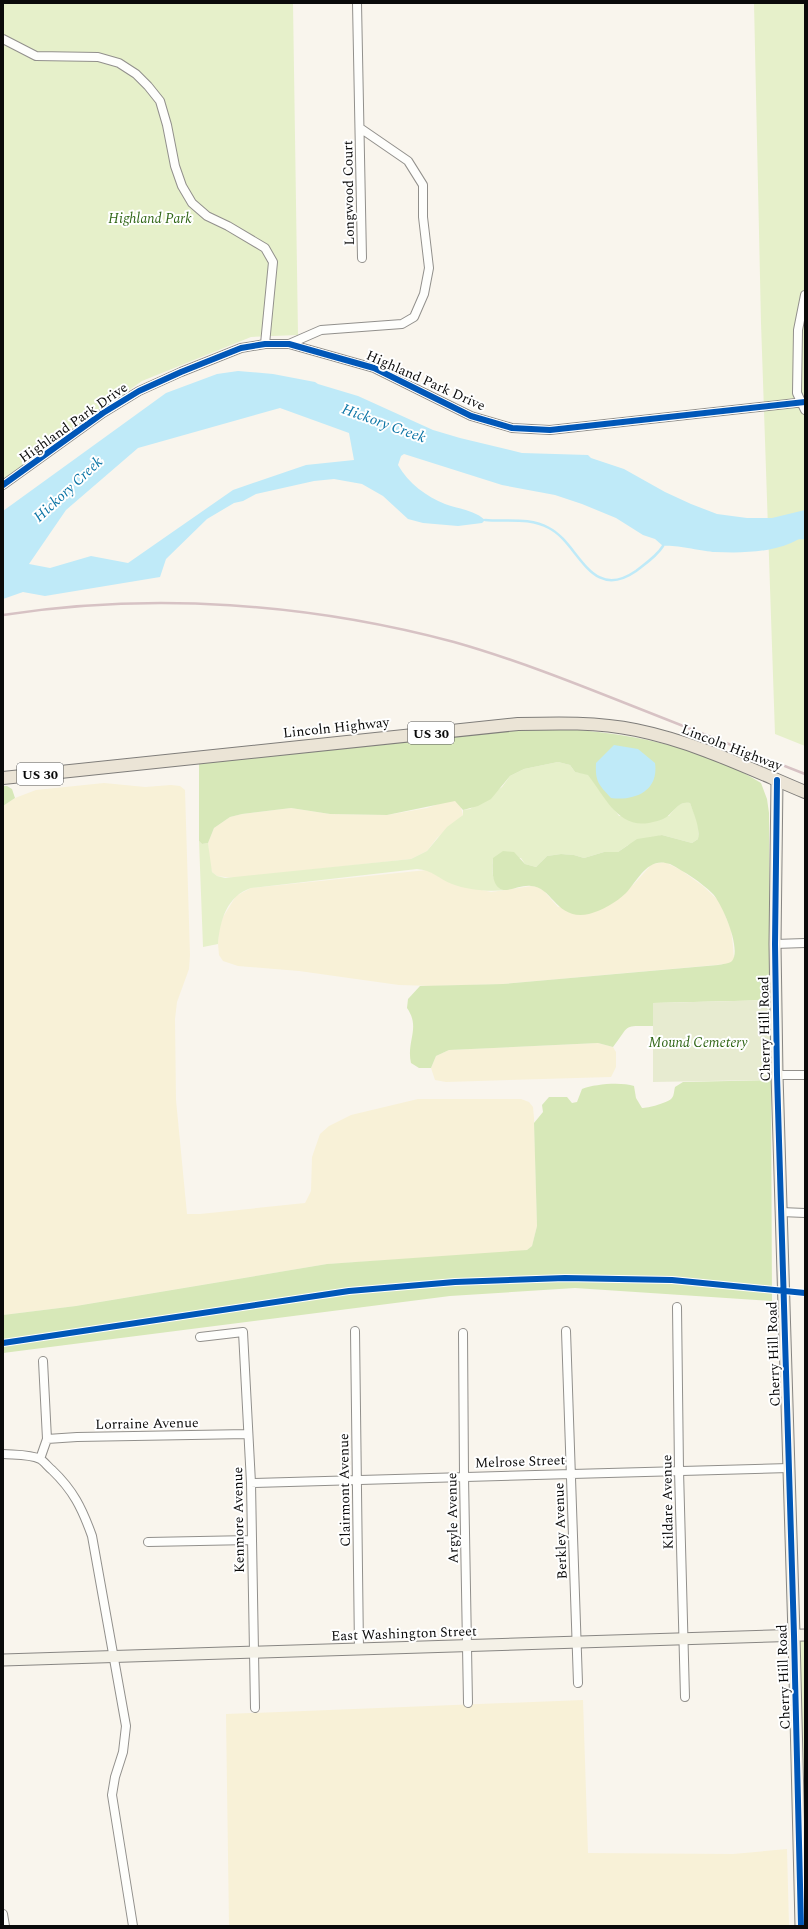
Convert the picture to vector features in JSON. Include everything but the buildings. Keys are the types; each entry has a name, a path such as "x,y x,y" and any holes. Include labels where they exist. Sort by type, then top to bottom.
{"main road":[{"name":"Lincoln Highway","path":"3,778 518,724 570,723 635,730 688,744 805,792"}],"street":[{"name":"Longwood Court","path":"357,3 362,258"},
{"path":"3,39 36,56 98,57 119,63 136,74 148,86 160,101 167,125 175,166 182,186 192,203 207,216 228,226 265,248 273,262 265,344"},
{"path":"289,344 321,330 402,324 414,317 424,294 429,268 423,217 423,185 408,161 360,128"},
{"path":"805,295 798,330 797,393 803,402 805,410"},
{"name":"Highland Park Drive","path":"3,485 103,413 138,391 241,348 265,344 289,344 374,368 471,416 512,428 550,430 803,402"},
{"name":"Cherry Hill Road","path":"777,780 775,944 777,1075 789,1468 800,1635 801,1926"},
{"path":"775,944 805,943"},
{"path":"777,1075 805,1075"},
{"path":"781,1212 805,1213"},
{"name":"Kildare Avenue","path":"677,1307 679,1470 685,1697"},
{"name":"Clairmont Avenue","path":"355,1331 359,1649"},
{"name":"Berkley Avenue","path":"566,1331 578,1683"},
{"name":"Kenmore Avenue","path":"200,1337 243,1332 251,1483 255,1708"},
{"name":"Argyle Avenue","path":"463,1333 468,1703"},
{"path":"40,1459 47,1439 43,1361"},
{"name":"Lorraine Avenue","path":"47,1439 77,1436 248,1434"},
{"path":"3,1454 28,1456 40,1459 67,1485 81,1507 92,1536 126,1726 123,1752 115,1777 112,1796 133,1926"},
{"name":"Melrose Street","path":"251,1483 789,1468"},
{"path":"148,1542 251,1540"},
{"name":"East Washington Street","path":"3,1660 800,1635"},
{"path":"3,1914 5,1926"}],"shaded area":[{"path":"104,783 145,787 171,785 180,786 185,790 190,955 189,969 177,1002 175,1019 176,1100 187,1214 200,1214 305,1203 311,1191 312,1157 320,1134 329,1126 351,1115 418,1099 521,1099 529,1102 533,1107 534,1118 537,1226 532,1246 527,1250 517,1252 327,1264 76,1306 3,1315 3,806 15,798 36,790"},
{"path":"447,801 455,801 460,804 463,815 437,838 427,851 411,859 234,878 217,876 212,872 208,843 214,828 230,817 242,814 291,808 330,814 387,815 427,808"},
{"path":"665,862 681,870 703,886 720,902 731,930 734,959 732,962 727,964 503,984 432,986 399,985 299,971 238,966 223,961 219,955 219,928 223,917 236,896 251,888 427,870 453,884 491,892 531,886 538,887 544,891 558,907 633,885 652,864"},
{"path":"598,1043 613,1047 616,1052 616,1067 611,1077 446,1082 435,1080 431,1068 436,1056 449,1050"},
{"path":"583,1700 588,1853 733,1854 787,1849 789,1926 229,1926 226,1714"}],"green space":[{"name":"Highland Park","path":"3,3 293,3 298,335 251,337 142,381 3,480"},
{"path":"754,3 805,3 805,746 775,734 761,323"},
{"path":"541,727 625,736 683,749 737,769 761,783 767,799 769,813 770,1000 653,1003 653,1026 636,1026 628,1028 613,1047 598,1043 449,1050 436,1056 431,1068 419,1068 411,1063 410,1048 413,1022 407,1008 408,999 420,986 503,984 718,965 731,962 735,947 733,937 726,916 717,899 698,881 670,864 662,862 650,866 639,876 626,893 614,903 589,914 578,915 569,913 545,892 538,888 528,886 507,890 498,887 495,883 493,858 503,851 514,852 525,864 536,867 547,856 561,854 574,855 584,858 604,852 618,852 637,839 662,835 692,843 698,839 698,830 690,803 681,804 668,816 660,820 641,824 631,822 614,810 588,775 575,772 570,765 558,762 524,769 510,776 491,799 478,806 463,810 455,801 387,815 330,814 291,808 242,814 230,817 214,828 208,843 202,844 199,841 199,761"},
{"path":"558,762 570,765 575,772 588,774 619,816 669,816 681,804 690,803 698,823 698,839 692,843 662,835 628,845 618,852 604,852 584,858 574,855 561,854 547,856 536,867 525,864 521,858 493,858 493,877 497,884 505,890 499,891 464,888 447,882 427,871 417,869 251,888 236,897 226,910 221,926 218,944 203,947 199,841 202,844 208,843 212,872 217,876 225,878 411,859 427,851 447,827 463,815 463,810 470,809 502,787 510,776 524,769"},
{"path":"3,786 7,786 12,789 15,798 3,806"},
{"name":"Mound Cemetery","path":"770,1000 771,1080 653,1082 653,1003"},
{"path":"771,1080 772,1301 575,1288 450,1296 3,1353 3,1315 76,1306 327,1264 527,1250 532,1246 537,1226 534,1123 543,1112 542,1105 549,1097 567,1097 572,1103 577,1102 582,1089 608,1084 622,1084 634,1086 636,1098 642,1108 669,1101 673,1097 675,1087 683,1082"},
{"path":"805,1636 805,1833 801,1836 797,1637"}],"water":[{"path":"238,371 273,374 315,382 358,396 433,430 460,438 522,453 588,455 591,458 624,469 665,492 717,514 747,518 772,518 805,510 805,536 773,549 753,552 715,552 663,546 655,539 643,535 616,518 582,504 555,495 502,485 404,454 401,456 398,465 407,478 418,489 438,501 471,512 485,520 482,523 458,526 423,523 408,519 383,496 362,484 334,479 314,481 256,494 243,501 234,503 207,519 166,559 160,577 45,596 23,592 3,599 3,511 166,393 217,374","holes":["280,408 349,433 354,460 306,465 233,490 128,563 91,556 50,568 29,564 66,510 138,448"]},
{"path":"614,745 638,749 655,763 653,781 644,792 637,796 620,799 611,798 597,779 596,763"}],"waterway":[{"path":"485,520 534,522 549,528 559,535 586,567 596,575 607,580 620,579 636,571 654,556 663,546"},
{"name":"Hickory Creek","path":"796,538 805,538"}],"railway":[{"path":"3,615 59,608 116,604 173,603 230,605 287,610 343,618 399,629 454,642 521,663 805,774"}],"cycle path":[{"path":"3,485 103,413 139,391 241,348 265,344 289,344 374,368 471,416 512,428 550,430 805,402"},
{"path":"777,780 775,944 777,1075 794,1635 801,1926"},
{"path":"3,1343 349,1291 455,1282 565,1278 672,1280 805,1293"}]}
